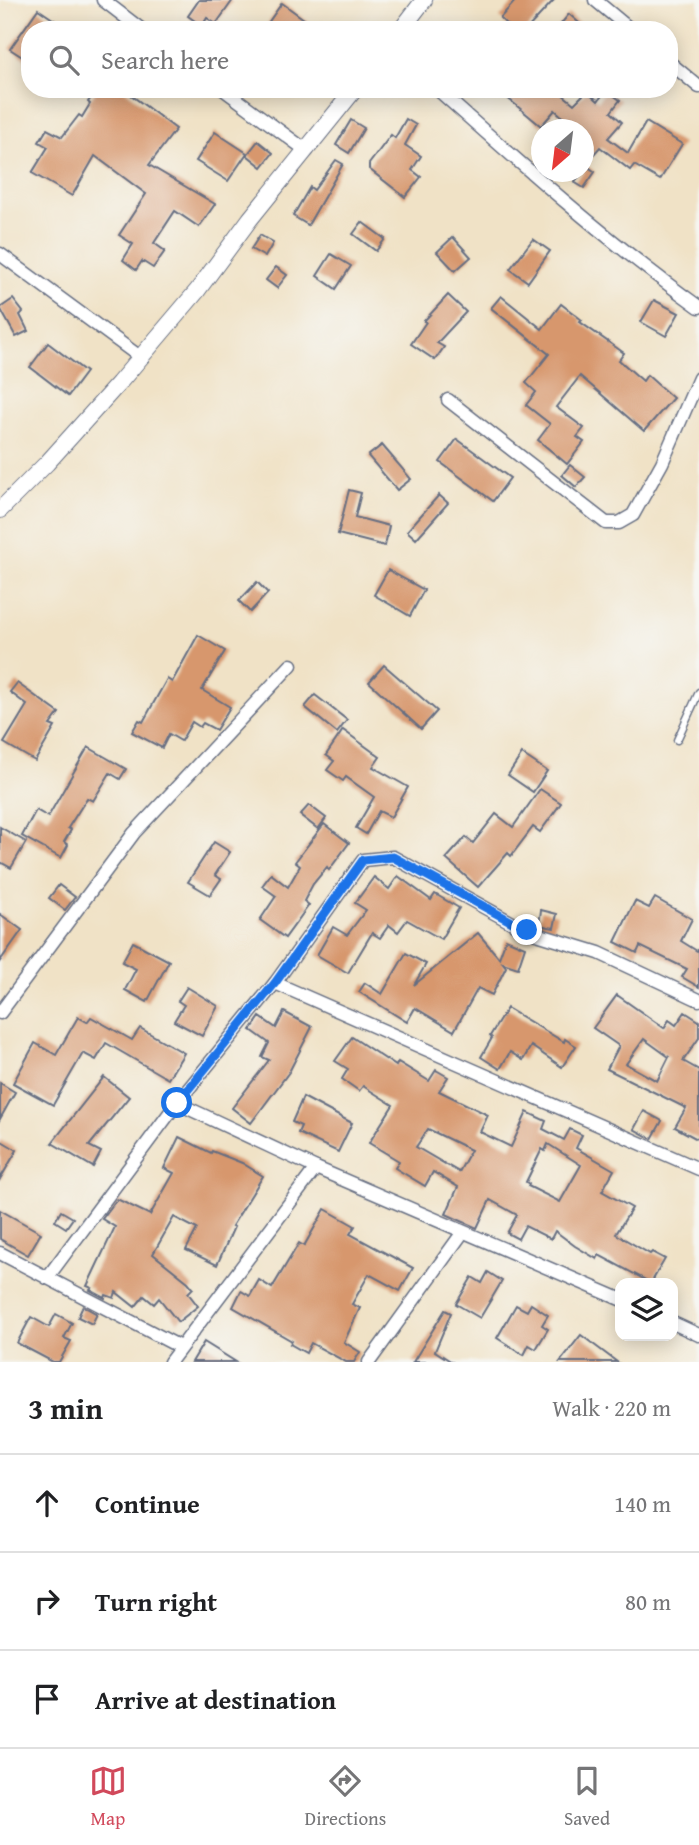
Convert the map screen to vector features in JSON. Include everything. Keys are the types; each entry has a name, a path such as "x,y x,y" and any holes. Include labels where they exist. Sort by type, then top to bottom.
{"street":[{"path":"103,0 130,21"},
{"path":"408,21 424,0"},
{"path":"595,0 620,21"},
{"path":"678,70 699,87"},
{"path":"235,98 307,151"},
{"path":"0,510 81,426 197,291 250,219 348,98"},
{"path":"447,98 538,179 699,307"},
{"path":"0,254 140,357"},
{"path":"448,400 606,523 619,523 633,515 662,463 699,378"},
{"path":"0,1013 134,833 291,665"},
{"path":"47,1278 177,1103 275,983 363,860 393,857 527,930 599,953 699,1000"},
{"path":"275,983 699,1168"},
{"path":"177,1103 316,1168 615,1297"},
{"path":"170,1362 316,1168"},
{"path":"369,1362 463,1233"},
{"path":"0,1253 180,1348"},
{"path":"678,1325 699,1335"}],"lane":[{"path":"677,740 699,692"}],"building":[{"path":"199,0 233,0 218,21 207,18 205,21 195,21 188,16"},
{"path":"516,0 554,0 534,21 503,21 500,18"},
{"path":"282,3 307,21 269,21"},
{"path":"38,9 56,21 30,21"},
{"path":"569,14 577,21 563,21"},
{"path":"21,33 21,56 10,49"},
{"path":"91,98 135,98 176,129 149,165 215,204 199,227 175,211 154,243 165,251 153,268 142,261 136,270 123,260 133,244 119,235 146,194 95,156 72,196 32,173 48,147 39,142 47,129 62,137 79,115 82,117 90,104 88,102"},
{"path":"507,98 567,98 574,104 580,98 595,98 598,101 600,98 617,98 620,100 611,112 622,122 608,138 628,153 646,122 682,144 660,180 634,165 630,170 600,147 594,154 594,119 565,119 555,110 547,119 533,119"},
{"path":"406,119 416,125 405,145 421,156 412,170 421,177 405,197 369,169 369,164 391,135 395,138"},
{"path":"351,120 364,128 349,153 336,145"},
{"path":"215,132 247,153 228,181 196,161"},
{"path":"258,141 273,153 262,167 247,155"},
{"path":"336,160 343,164 308,225 293,216 310,187 314,190"},
{"path":"574,182 588,182 584,188"},
{"path":"362,222 385,239 376,251 353,234"},
{"path":"260,235 273,243 265,257 251,249"},
{"path":"453,237 471,257 455,271 437,252"},
{"path":"533,239 550,251 528,282 510,269"},
{"path":"331,254 351,266 336,289 317,276"},
{"path":"276,267 287,275 277,288 266,280"},
{"path":"448,295 466,312 437,343 444,347 435,360 411,344 426,322 424,321"},
{"path":"501,296 542,329 561,304 582,320 580,322 624,353 619,360 643,381 647,375 673,398 644,431 580,376 556,407 584,428 577,437 584,442 567,464 538,440 550,424 526,405 536,392 526,383 549,354 491,308"},
{"path":"13,299 23,312 20,315 28,331 16,337 0,308"},
{"path":"654,300 679,313 666,336 641,322"},
{"path":"48,343 86,372 68,396 30,367"},
{"path":"457,439 510,478 493,501 440,462"},
{"path":"382,445 411,479 397,490 368,456"},
{"path":"570,465 585,477 576,487 562,475"},
{"path":"349,490 361,493 355,517 389,526 385,546 338,534"},
{"path":"439,495 448,503 416,539 407,531"},
{"path":"388,570 424,590 410,616 374,595"},
{"path":"257,582 268,593 250,612 239,601"},
{"path":"198,635 225,651 202,690 230,707 216,730 203,723 200,727 192,722 181,741 169,734 162,748 132,732 139,720 143,722 167,679 172,682"},
{"path":"384,665 437,711 421,729 369,682"},
{"path":"17,683 59,713 50,725 55,727 35,761 4,743 27,705 10,692"},
{"path":"315,695 347,720 337,733 305,707"},
{"path":"343,730 380,757 373,767 408,787 391,817 379,811 366,834 356,828 374,797 346,777 343,781 327,770 334,761 326,755"},
{"path":"88,747 126,769 120,779 110,773 93,801 87,798 68,828 71,830 64,842 68,845 61,858 22,836 36,810 48,817"},
{"path":"522,754 547,771 533,792 508,775"},
{"path":"540,789 561,803 540,832 533,827 511,856 508,853 478,887 446,859 466,837 473,843 496,814 513,827"},
{"path":"309,805 326,818 318,829 300,815"},
{"path":"324,824 349,843 329,870 327,867 313,884 304,901 309,905 285,938 260,920 276,896 262,886 271,874 288,887 300,866 295,862"},
{"path":"0,827 26,842 11,868 0,862"},
{"path":"214,842 230,852 215,875 221,879 210,895 188,882"},
{"path":"398,876 431,900 435,894 459,908 441,939 407,920 398,932 389,925 380,938 372,933 348,973 317,955 333,927 347,935 366,910 355,903 374,877 389,889"},
{"path":"59,885 75,897 65,910 49,898"},
{"path":"655,898 692,919 681,941 697,951 699,948 699,987 682,977 687,969 640,946 637,953 615,942 635,901 649,908"},
{"path":"541,910 557,914 554,928 539,925"},
{"path":"0,914 22,930 0,961"},
{"path":"478,933 499,958 506,939 525,947 518,968 503,963 506,967 492,995 478,988 454,1031 415,1008 407,1022 359,992 365,983 382,994 406,953 426,964 414,985"},
{"path":"133,942 169,961 147,1002 125,990 136,969 122,962"},
{"path":"187,987 218,1006 202,1036 174,1021 184,1005 178,1001"},
{"path":"617,995 664,1028 669,1020 676,1025 685,1012 699,1021 699,1038 683,1061 699,1070 699,1140 675,1127 686,1108 607,1069 619,1046 593,1028","holes":["644,1039 669,1057 657,1081 626,1064"]},
{"path":"507,1008 564,1042 565,1039 576,1046 562,1067 531,1046 523,1060 510,1052 500,1069 481,1057"},
{"path":"284,1012 312,1027 289,1072 251,1123 232,1108 269,1060 262,1057 269,1043 251,1030 260,1017 276,1028"},
{"path":"78,1017 87,1022 91,1017 132,1040 140,1028 184,1053 168,1079 106,1043 96,1060 83,1053 53,1105 13,1083 35,1043 56,1055"},
{"path":"352,1037 396,1066 398,1062 429,1081 436,1070 448,1077 439,1091 488,1115 480,1132 511,1147 527,1112 546,1121 543,1129 564,1140 570,1129 582,1135 576,1148 614,1170 602,1191 632,1208 616,1234 650,1254 652,1252 665,1259 654,1278 642,1278 599,1255 597,1259 555,1231 551,1239 525,1226 518,1239 507,1233 517,1215 490,1200 477,1228 446,1214 458,1187 433,1172 425,1186 395,1168 399,1161 369,1143 393,1105 363,1086 359,1091 342,1079 348,1069 335,1061","holes":["428,1129 471,1150 459,1172 416,1147","548,1144 581,1165 560,1202 528,1186 526,1182 542,1149 545,1151"]},
{"path":"104,1077 129,1097 89,1146 101,1152 93,1167 52,1143"},
{"path":"0,1083 15,1092 0,1119"},
{"path":"303,1097 352,1123 338,1152 298,1133 301,1126 292,1122"},
{"path":"644,1111 662,1121 652,1139 634,1129"},
{"path":"179,1137 211,1153 212,1151 242,1163 263,1176 232,1226 234,1227 217,1265 186,1250 197,1229 174,1217 153,1254 193,1288 188,1293 198,1306 178,1322 159,1298 154,1304 144,1296 135,1307 116,1292 114,1298 106,1295 105,1298 87,1286 115,1227 102,1219 117,1199 150,1215 174,1173 164,1168"},
{"path":"0,1140 17,1150 0,1179"},
{"path":"325,1209 355,1226 350,1234 413,1268 400,1291 369,1274 352,1304 360,1308 344,1342 360,1352 354,1362 346,1362 311,1343 306,1353 290,1344 292,1341 233,1307 241,1291 250,1296 259,1280 272,1288 299,1243 304,1246"},
{"path":"0,1210 41,1233 28,1255 0,1239"},
{"path":"61,1211 73,1218 66,1228 55,1221"},
{"path":"488,1272 502,1281 480,1318 456,1304 472,1277 482,1283"},
{"path":"531,1304 548,1315 542,1325 548,1329 536,1349 529,1345 524,1355 497,1338 516,1305 527,1311"},
{"path":"83,1306 97,1314 92,1324 78,1317"},
{"path":"445,1310 451,1313 435,1351 452,1362 413,1362"},
{"path":"56,1314 72,1323 64,1338 71,1341 59,1362 53,1362 17,1343 31,1317 49,1327"},
{"path":"581,1335 617,1362 560,1362"},
{"path":"204,1342 236,1362 192,1362"}],"route":[{"path":"177,1103 275,983 363,860 393,857 527,930"}]}
